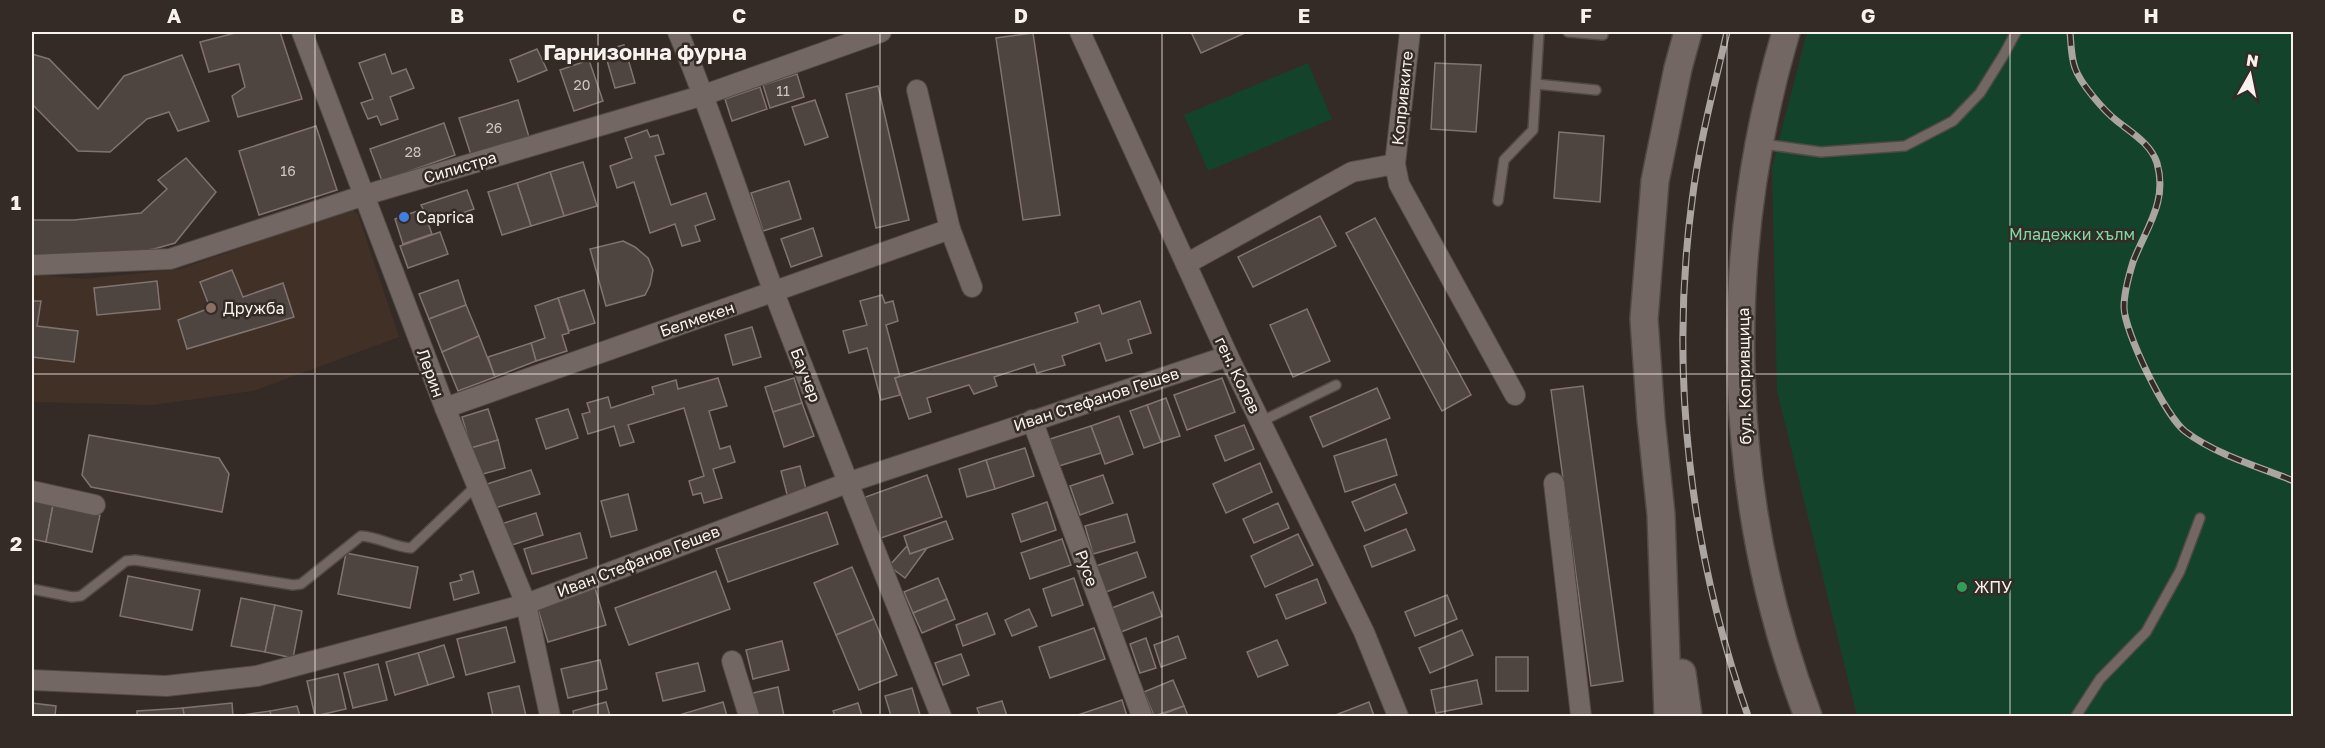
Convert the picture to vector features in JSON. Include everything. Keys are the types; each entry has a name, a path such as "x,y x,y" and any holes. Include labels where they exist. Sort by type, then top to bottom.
{"main road":[{"path":"1688,32 1678,68 1655,181 1647,255 1644,319 1661,514 1688,717"},
{"name":"бул. Копривщица","path":"1786,32 1759,143 1750,196 1744,250 1740,382 1750,495 1766,578 1794,679 1808,717"},
{"path":"1661,514 1668,717"}],"street":[{"name":"Лерин","path":"302,32 445,408 526,604 550,717"},
{"name":"Баучер","path":"678,32 704,95 774,292 847,483 941,717"},
{"name":"Силистра","path":"32,265 170,259 365,195 704,95 881,32"},
{"name":"ген. Колев","path":"1080,32 1228,356 1364,632 1398,717"},
{"name":"Копривките","path":"1395,164 1410,32"},
{"path":"917,90 950,229 972,286"},
{"path":"1186,264 1352,172 1395,164 1399,184 1515,395"},
{"name":"Белмекен","path":"445,408 950,229"},
{"name":"Иван Стефанов Гешев","path":"32,680 166,686 257,676 526,604 847,483 1228,356"},
{"name":"Русе","path":"1032,420 1142,717"},
{"path":"1554,483 1581,717"},
{"path":"32,491 95,506"},
{"path":"732,661 749,717"}],"lane":[{"path":"1498,201 1504,160 1533,130 1539,32"},
{"path":"1568,32 1603,35"},
{"path":"1759,143 1821,152 1905,146 1953,121 1980,93 2004,56 2016,32"},
{"path":"1536,84 1596,90"},
{"path":"1260,422 1336,385"},
{"path":"32,589 72,597 81,596 126,561 135,560 293,585 302,584 361,536 399,547 411,548 477,485"},
{"path":"2076,717 2100,679 2146,632 2180,572 2200,519"}],"shaded area":[{"name":"Дружба","path":"351,209 358,214 399,337 253,391 153,405 32,402 32,274 85,279 180,269"}],"green space":[{"name":"Младежки хълм","path":"1807,32 2293,32 2293,716 1857,716 1777,391 1772,167"},
{"path":"1308,63 1332,119 1208,171 1184,115"}],"building":[{"path":"239,32 280,32 302,99 238,117 232,96 245,87 239,64 209,72 200,42"},
{"path":"1191,32 1247,32 1201,53"},
{"path":"1033,33 1060,215 1023,220 996,38"},
{"path":"624,45 635,83 615,88 604,50"},
{"path":"537,49 547,70 518,82 510,60"},
{"path":"32,54 49,59 98,109 124,76 182,55 209,121 178,131 169,112 147,119 110,152 78,151 32,104"},
{"path":"385,54 392,74 406,69 414,88 390,97 398,119 381,125 377,116 368,119 361,103 373,99 359,63"},
{"path":"589,60 603,101 574,111 560,70"},
{"path":"1435,63 1481,65 1476,132 1431,129"},
{"path":"797,74 804,97 770,108 763,85"},
{"path":"878,86 909,220 876,228 846,94"},
{"path":"760,87 767,109 732,121 725,99"},
{"path":"518,100 529,137 471,155 459,118"},
{"path":"815,100 828,137 805,145 792,107"},
{"path":"444,123 455,155 382,181 370,149"},
{"path":"316,126 337,190 259,215 239,151"},
{"path":"647,130 650,137 658,135 664,154 655,156 671,205 706,193 715,219 695,226 700,241 682,246 675,224 650,233 634,182 617,188 610,166 632,158 625,138"},
{"path":"1559,132 1604,136 1600,202 1554,198"},
{"path":"186,158 216,192 175,243 154,249 80,258 32,256 32,217 33,220 74,220 141,213 167,189 158,180"},
{"path":"583,162 597,206 564,216 550,172"},
{"path":"550,172 564,216 531,226 517,183"},
{"path":"789,181 801,219 763,231 751,193"},
{"path":"517,183 531,226 502,235 488,192"},
{"path":"467,190 474,209 431,224 421,205"},
{"path":"423,209 432,234 403,244 395,219"},
{"path":"1320,216 1336,246 1253,287 1238,257"},
{"path":"1375,218 1471,395 1442,411 1346,233"},
{"path":"813,228 822,256 791,267 781,239"},
{"path":"440,232 448,254 408,268 400,246"},
{"path":"623,241 648,258 653,270 650,285 645,295 606,306 590,249"},
{"path":"232,270 243,297 283,283 294,317 187,349 178,320 210,308 200,282"},
{"path":"458,280 466,305 429,319 419,294"},
{"path":"157,281 160,309 97,315 94,288"},
{"path":"584,290 595,323 569,331 558,298"},
{"path":"882,295 885,303 893,301 898,321 886,325 900,377 895,378 900,395 881,400 867,348 849,353 843,331 867,325 860,301"},
{"path":"558,298 569,333 562,335 567,351 536,361 531,343 545,338 535,306"},
{"path":"32,301 41,301 37,326 78,331 74,362 32,357"},
{"path":"1140,301 1151,333 1128,340 1132,353 1106,361 1100,343 1062,356 1065,365 1037,373 1034,364 994,377 997,386 974,394 969,385 927,398 931,412 909,419 895,378 1078,322 1075,313 1099,305 1102,314"},
{"path":"466,305 479,336 442,352 429,319"},
{"path":"1307,309 1330,361 1293,377 1270,325"},
{"path":"752,327 761,357 733,365 725,335"},
{"path":"479,336 495,377 458,391 442,352"},
{"path":"531,343 536,361 495,377 488,357"},
{"path":"718,378 727,406 709,411 720,449 730,446 735,462 713,469 722,498 704,503 701,493 693,495 689,481 704,476 684,408 628,425 634,442 620,446 614,426 588,434 582,414 590,412 587,403 608,397 611,408 654,394 652,387 676,380 678,389"},
{"path":"794,378 802,403 773,412 765,387"},
{"path":"1222,378 1235,412 1187,430 1174,395"},
{"path":"1583,386 1623,681 1591,686 1551,390"},
{"path":"1377,388 1390,418 1323,447 1310,417"},
{"path":"1166,398 1180,436 1161,442 1147,405"},
{"path":"802,403 814,436 784,447 773,412"},
{"path":"1147,405 1161,442 1144,448 1130,411"},
{"path":"488,409 498,440 471,448 462,417"},
{"path":"568,409 578,438 546,449 536,419"},
{"path":"1119,416 1133,454 1105,464 1091,426"},
{"path":"1244,425 1254,449 1225,461 1215,436"},
{"path":"1091,426 1101,453 1059,466 1050,439"},
{"path":"89,435 219,458 229,474 222,512 91,487 82,475"},
{"path":"1386,439 1397,475 1345,492 1334,456"},
{"path":"498,440 505,468 479,475 471,448"},
{"path":"1025,448 1034,476 995,489 986,460"},
{"path":"986,460 995,489 967,497 959,469"},
{"path":"1260,463 1272,492 1226,513 1213,484"},
{"path":"800,466 807,493 788,498 781,471"},
{"path":"531,470 540,494 495,508 487,484"},
{"path":"927,475 942,517 878,539 863,498"},
{"path":"1103,475 1113,503 1080,515 1070,486"},
{"path":"1395,484 1407,513 1365,531 1352,502"},
{"path":"628,494 637,530 611,537 601,501"},
{"path":"32,501 53,505 46,542 32,539"},
{"path":"1047,502 1056,530 1021,542 1012,514"},
{"path":"1278,503 1289,528 1254,543 1243,519"},
{"path":"53,505 100,515 92,552 46,542"},
{"path":"827,512 838,544 728,582 716,549"},
{"path":"536,513 543,535 509,546 501,524"},
{"path":"1127,514 1135,542 1093,554 1085,526"},
{"path":"946,521 953,539 910,554 904,536"},
{"path":"1406,529 1415,550 1372,567 1364,546"},
{"path":"580,533 587,558 532,574 524,549"},
{"path":"1298,534 1313,565 1265,587 1251,556"},
{"path":"1062,539 1071,565 1030,579 1021,553"},
{"path":"907,546 910,554 927,548 905,578 889,566"},
{"path":"1137,552 1146,577 1106,592 1096,566"},
{"path":"346,553 418,567 410,608 338,594"},
{"path":"852,567 874,619 836,635 814,583"},
{"path":"473,571 479,593 454,600 450,583 462,580 460,575"},
{"path":"716,571 730,609 629,645 615,608"},
{"path":"128,576 200,590 192,630 120,616"},
{"path":"938,578 947,599 913,613 904,592"},
{"path":"1074,578 1083,605 1052,616 1043,589"},
{"path":"1317,579 1326,603 1286,619 1276,595"},
{"path":"595,588 606,625 548,642 537,606"},
{"path":"1153,592 1162,616 1121,632 1112,608"},
{"path":"1447,595 1457,619 1415,636 1405,612"},
{"path":"241,598 275,605 265,652 231,646"},
{"path":"947,599 955,619 922,633 913,613"},
{"path":"275,605 302,611 293,658 265,652"},
{"path":"1029,609 1037,626 1012,636 1005,620"},
{"path":"987,613 995,634 963,646 956,625"},
{"path":"874,619 897,675 859,690 836,635"},
{"path":"506,627 515,662 466,675 457,639"},
{"path":"1094,628 1105,659 1050,678 1039,647"},
{"path":"1462,630 1473,655 1430,673 1419,648"},
{"path":"1178,636 1186,658 1161,667 1154,645"},
{"path":"1146,638 1156,668 1140,673 1130,644"},
{"path":"1277,640 1288,665 1258,677 1247,652"},
{"path":"782,641 789,670 753,679 746,650"},
{"path":"444,645 454,677 428,685 418,653"},
{"path":"418,653 428,685 395,695 386,662"},
{"path":"961,654 969,675 943,685 935,663"},
{"path":"1496,657 1528,657 1528,691 1496,691"},
{"path":"600,660 607,689 568,698 561,669"},
{"path":"698,663 705,691 663,701 656,673"},
{"path":"378,664 387,700 353,708 344,673"},
{"path":"338,674 346,709 315,716 307,681"},
{"path":"1173,680 1184,706 1154,716 1144,692"},
{"path":"1477,680 1482,704 1436,713 1431,690"},
{"path":"519,686 526,716 493,716 488,693"},
{"path":"778,687 784,716 755,716 749,694"},
{"path":"912,688 920,715 891,716 885,696"},
{"path":"1122,700 1127,716 1075,716"},
{"path":"1002,701 1007,716 980,716 977,708"},
{"path":"606,702 610,716 574,716 573,711"},
{"path":"723,702 727,716 679,715"},
{"path":"1369,702 1374,716 1333,716"},
{"path":"32,703 56,706 55,716 32,716"},
{"path":"232,703 233,716 184,716 183,708"},
{"path":"858,703 862,716 835,716 833,711"},
{"path":"297,706 300,716 271,716 270,711"},
{"path":"1184,706 1188,716 1158,716"},
{"path":"183,708 184,716 137,716 137,711"},
{"path":"270,711 271,716 236,716"}],"railway":[{"path":"1727,32 1703,137 1692,201 1685,266 1684,397 1699,527 1728,654 1748,716"},
{"path":"2070,32 2074,64 2082,81 2106,111 2146,145 2154,156 2160,177 2158,202 2133,262 2124,302 2126,319 2138,353 2168,410 2186,432 2210,447 2294,481"}],"place":[{"name":"Caprica","path":"404,217"},
{"name":"Дружба","path":"211,308"},
{"name":"ЖПУ","path":"1962,587"}],"district":[{"name":"Гарнизонна фурна","path":"645,52"}]}
